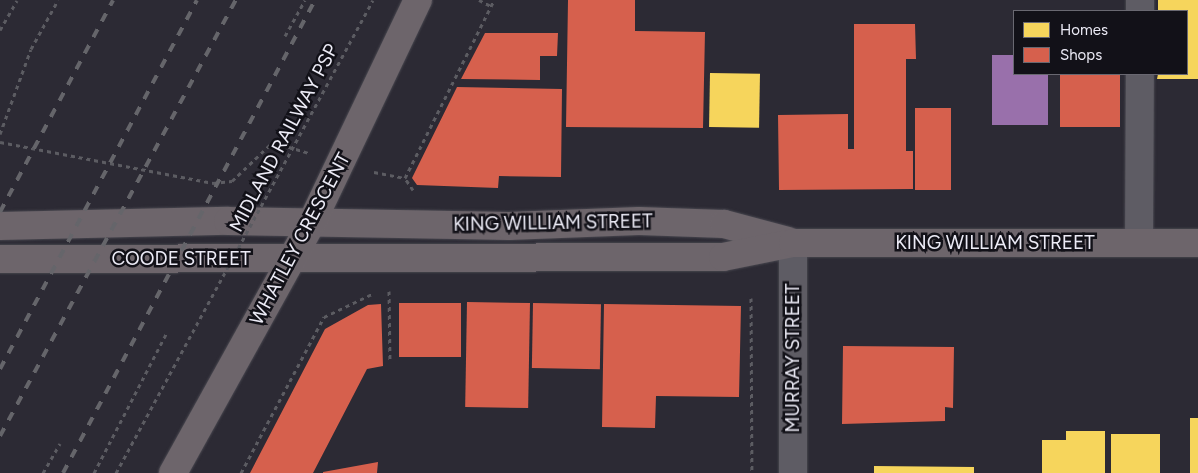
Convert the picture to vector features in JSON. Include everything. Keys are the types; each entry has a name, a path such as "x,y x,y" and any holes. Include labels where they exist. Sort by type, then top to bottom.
{"main road":[{"name":"WHATLEY CRESCENT","path":"173,473 312,222 342,163 418,0"},
{"name":"KING WILLIAM STREET","path":"312,222 724,224 793,243"},
{"name":"COODE STREET","path":"0,226 312,222"},
{"name":"KING WILLIAM STREET","path":"393,258 723,257 793,243 1198,242"},
{"name":"COODE STREET","path":"0,259 393,258"}],"street":[{"path":"1139,242 1140,75"},
{"name":"MURRAY STREET","path":"793,243 793,473"}],"path":[{"path":"0,30 17,0"},
{"path":"0,134 31,49 58,0"},
{"path":"285,36 304,0"},
{"name":"MIDLAND RAILWAY PSP","path":"116,473 373,0"},
{"path":"479,0 491,6"},
{"path":"405,178 494,0"},
{"path":"0,142 213,183 232,181 273,142 342,163 405,178 414,193"},
{"path":"241,473 324,317 380,290"},
{"path":"389,290 390,360"},
{"path":"751,298 752,473"},
{"path":"94,473 167,332"},
{"path":"43,473 60,443"}],"building: Homes":[{"path":"1158,0 1198,0 1198,79 1157,79 1158,75 1188,75 1188,10 1158,10"},
{"path":"710,73 760,74 759,128 709,127"},
{"path":"1190,418 1198,418 1198,473 1190,473"},
{"path":"1066,431 1105,431 1105,473 1042,473 1042,440 1066,440"},
{"path":"1111,434 1160,434 1160,473 1111,473"},
{"path":"874,466 974,467 974,473 874,473"}],"building: Shops":[{"path":"568,0 635,0 635,31 705,32 703,128 566,127"},
{"path":"854,24 915,24 916,59 906,59 906,151 913,151 913,189 779,190 778,115 848,114 848,149 854,149"},
{"path":"485,33 558,33 557,56 540,56 540,80 461,79"},
{"path":"1060,75 1120,75 1120,127 1060,127"},
{"path":"457,87 562,89 561,177 499,176 498,188 417,185 412,178"},
{"path":"915,108 951,108 951,190 915,190"},
{"path":"467,302 530,303 528,408 465,407"},
{"path":"399,303 461,303 461,357 399,357"},
{"path":"533,303 601,304 600,369 532,368"},
{"path":"381,304 383,366 367,369 313,473 250,473 325,329 368,305"},
{"path":"604,304 741,306 739,397 656,396 655,428 602,427"},
{"path":"843,346 954,347 953,408 945,407 945,421 842,424"},
{"path":"378,462 377,473 323,473 323,472"}],"building: Offices":[{"path":"992,55 1013,55 1013,75 1048,75 1048,125 992,125"}],"railway":[{"path":"0,212 113,0"},
{"path":"0,369 197,0"},
{"path":"0,436 236,0"},
{"path":"63,473 315,0"}]}
